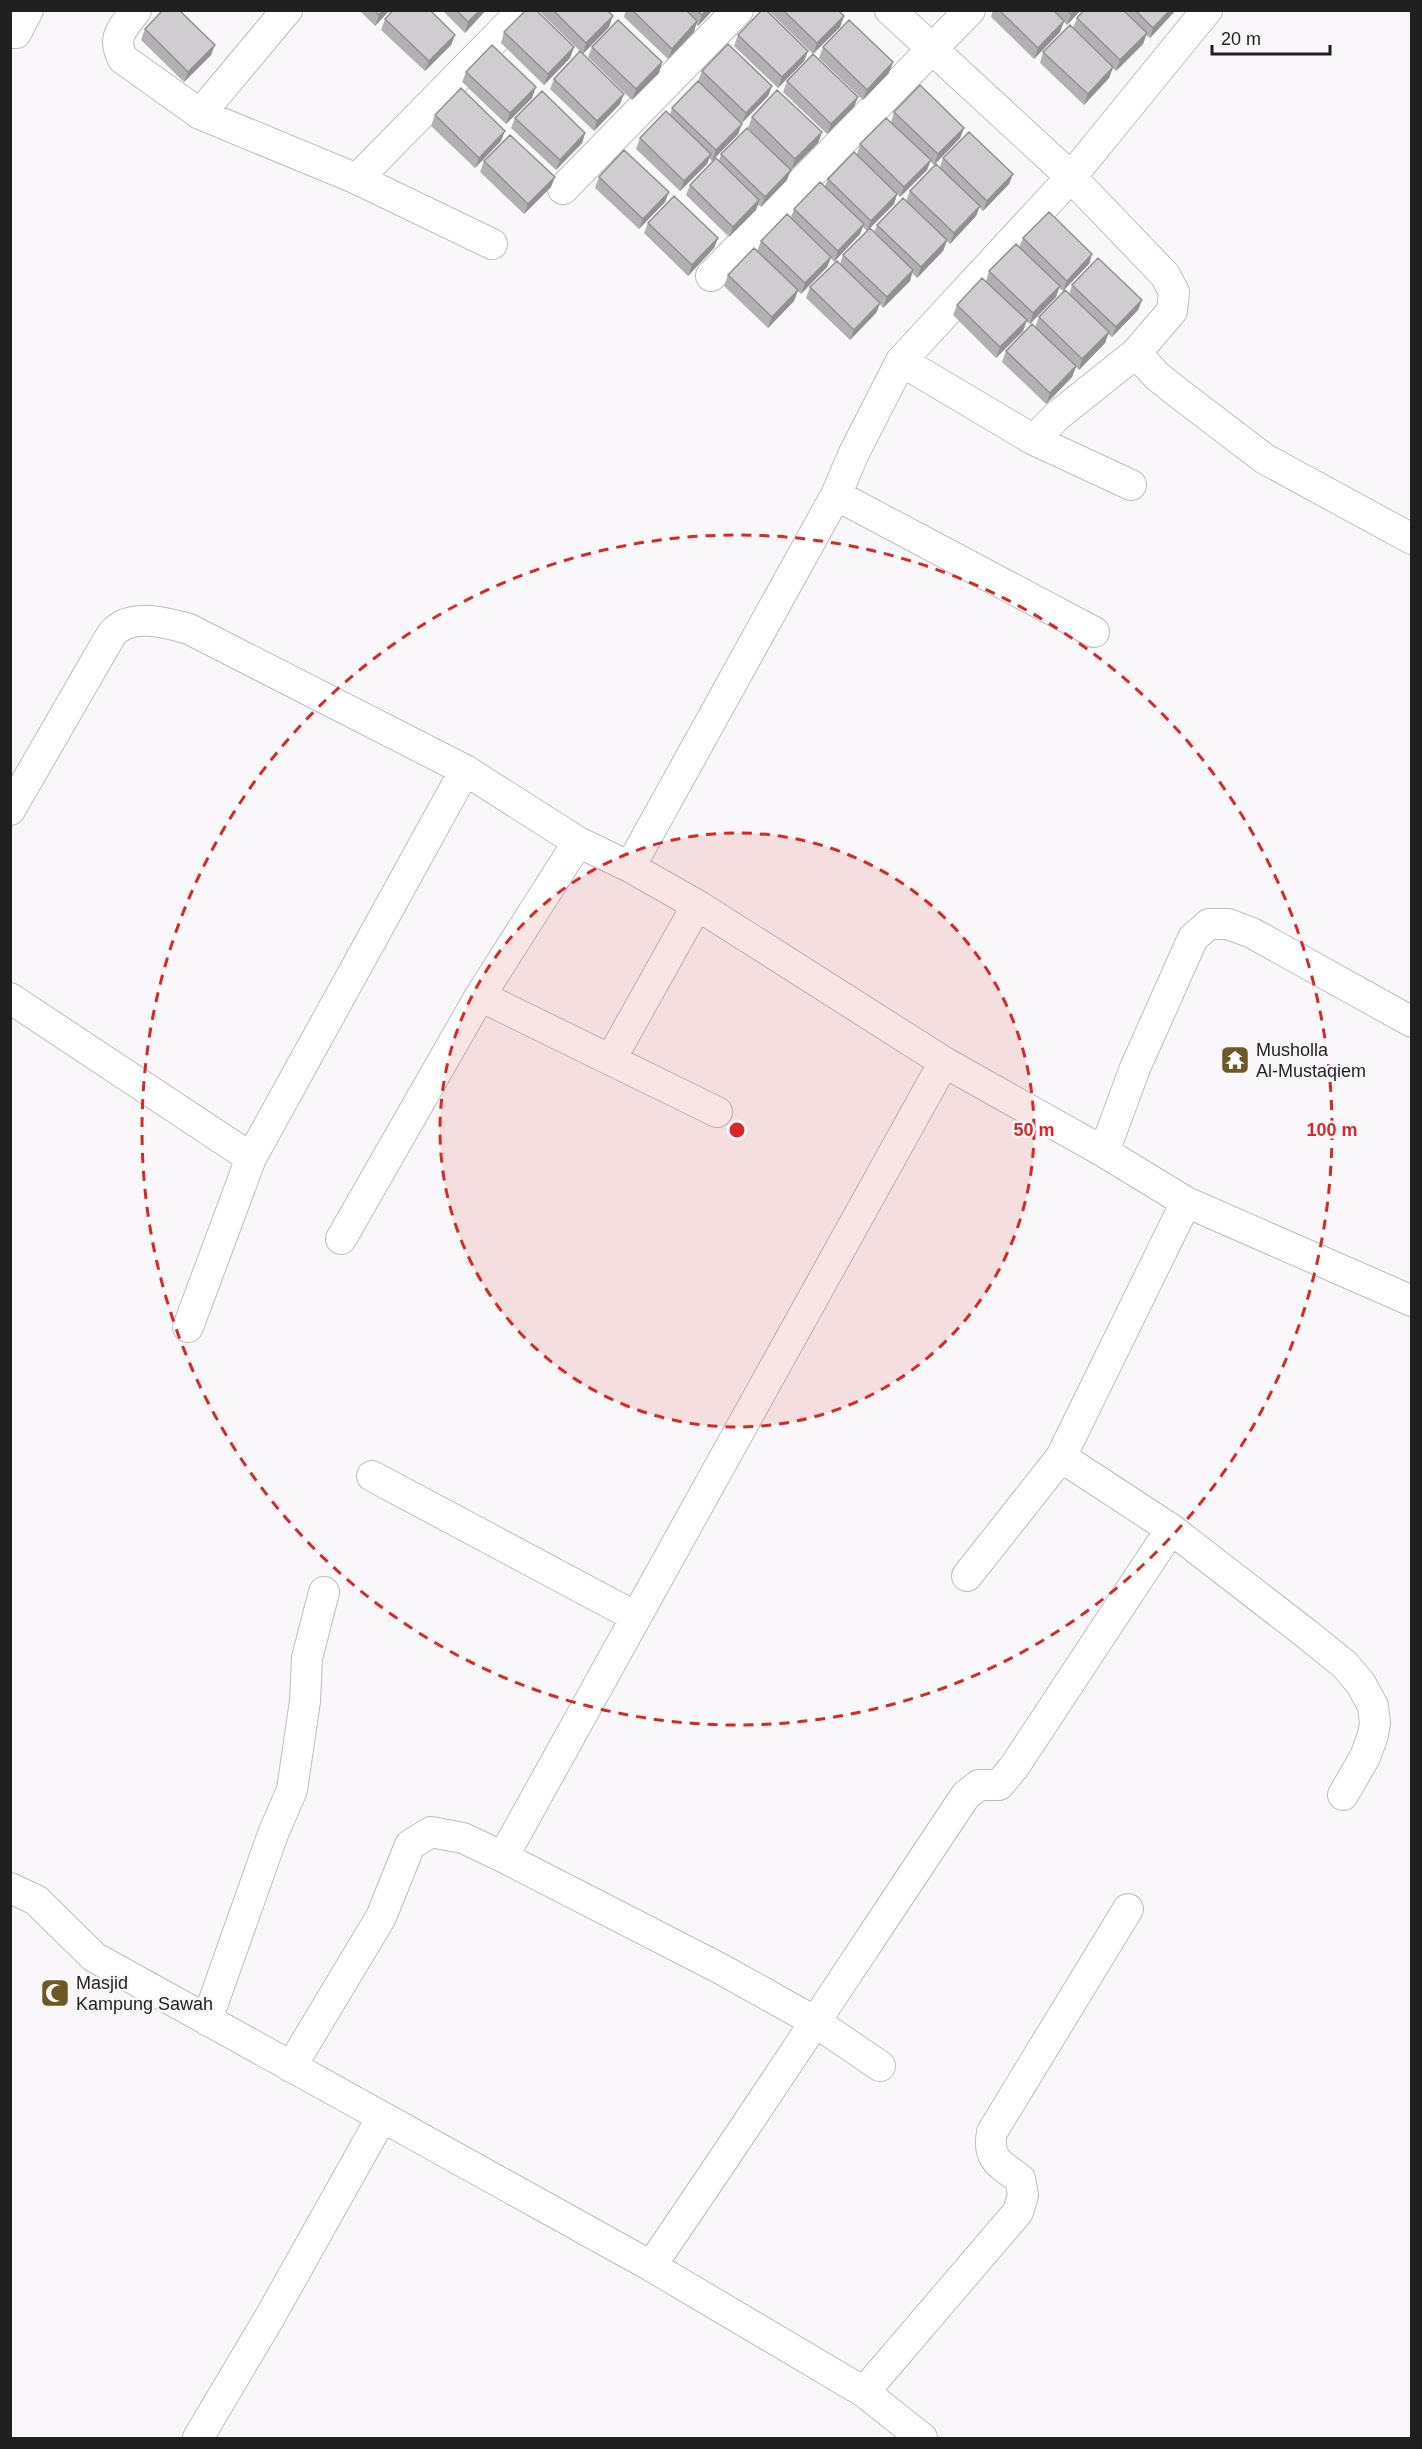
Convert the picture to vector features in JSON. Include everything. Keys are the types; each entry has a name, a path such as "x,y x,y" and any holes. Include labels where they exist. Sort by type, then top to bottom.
{"street":[{"path":"10,33 16,33 28,10"},
{"path":"136,10 118,36 117,47 123,59 200,114 357,178 492,244"},
{"path":"200,114 287,10"},
{"path":"357,178 523,10"},
{"path":"563,189 738,10"},
{"path":"890,10 1071,177 1165,275 1174,292 1172,311 1136,353 1057,416 1034,440"},
{"path":"711,276 970,10"},
{"path":"630,867 836,495 854,453 901,361 1071,177 1207,10"},
{"path":"1136,353 1157,376 1265,459 1412,539"},
{"path":"901,361 1034,440 1131,485"},
{"path":"836,495 1094,633"},
{"path":"10,810 117,628 134,622 159,621 189,628 465,770 578,842 630,867 697,905 945,1062 1104,1152 1186,1202 1412,1301"},
{"path":"188,1328 251,1158 465,770"},
{"path":"341,1239 480,996 578,842"},
{"path":"611,1059 697,905"},
{"path":"1104,1152 1135,1068 1193,938 1209,924 1228,924 1252,933 1412,1022"},
{"path":"480,996 717,1112"},
{"path":"10,999 251,1158"},
{"path":"503,1857 945,1062"},
{"path":"967,1576 1061,1457 1186,1202"},
{"path":"1061,1457 1171,1529 1308,1635 1345,1665 1361,1683 1373,1706 1374,1729 1365,1757 1343,1795"},
{"path":"372,1476 636,1617"},
{"path":"651,2266 757,2112 814,2021 966,1795 979,1785 999,1785 1014,1767 1171,1529"},
{"path":"207,2020 273,1834 292,1790 303,1723 307,1658 314,1621 324,1592"},
{"path":"291,2067 381,1917 410,1845 431,1832 464,1838 610,1910 814,2021 880,2066"},
{"path":"10,1888 36,1900 94,1957 651,2266 864,2392 913,2436"},
{"path":"864,2392 1018,2212 1023,2195 1020,2179 995,2161 989,2147 992,2133 1128,1909"},
{"path":"198,2439 271,2315 382,2117"}],"building":[{"path":"163,10 179,10 215,45 188,72 145,29"},
{"path":"393,10 430,10 455,35 429,61 385,19"},
{"path":"456,10 480,10 468,22"},
{"path":"526,10 536,10 574,47 548,74 504,32"},
{"path":"553,10 607,10 613,16 586,43"},
{"path":"632,10 686,10 697,21 672,49"},
{"path":"697,10 707,10 702,15"},
{"path":"762,10 766,10 808,51 782,77 738,35"},
{"path":"783,10 838,10 844,16 817,43"},
{"path":"999,10 1053,10 1064,21 1038,48"},
{"path":"1084,10 1123,10 1147,33 1120,60 1077,18"},
{"path":"1135,10 1170,10 1153,28"},
{"path":"618,20 662,62 636,89 592,47"},
{"path":"849,20 893,62 867,90 823,47"},
{"path":"1070,25 1113,67 1088,94 1043,52"},
{"path":"728,44 772,86 746,113 702,71"},
{"path":"492,45 536,87 510,113 466,72"},
{"path":"580,51 624,94 597,121 554,79"},
{"path":"813,54 858,97 831,124 787,81"},
{"path":"698,81 742,124 716,150 672,108"},
{"path":"920,85 964,128 938,154 894,112"},
{"path":"461,88 505,131 479,158 435,115"},
{"path":"777,90 822,132 795,159 752,117"},
{"path":"542,91 585,133 560,160 515,118"},
{"path":"666,111 711,154 684,181 640,138"},
{"path":"886,118 931,160 904,187 860,144"},
{"path":"747,128 791,170 765,197 721,154"},
{"path":"969,132 1013,174 987,201 943,158"},
{"path":"510,135 555,177 528,204 484,161"},
{"path":"624,150 669,192 643,219 599,177"},
{"path":"854,152 897,194 871,221 828,179"},
{"path":"716,158 759,200 733,227 690,185"},
{"path":"936,164 980,206 954,233 910,191"},
{"path":"820,182 864,224 838,251 794,209"},
{"path":"674,196 718,238 692,265 648,223"},
{"path":"903,198 947,240 921,267 877,225"},
{"path":"1049,212 1092,254 1067,281 1023,238"},
{"path":"787,214 831,257 805,283 761,241"},
{"path":"870,228 913,270 887,297 843,255"},
{"path":"1016,244 1060,286 1033,313 989,271"},
{"path":"754,248 798,290 772,317 728,275"},
{"path":"1098,258 1142,300 1116,327 1072,285"},
{"path":"837,261 880,303 854,330 810,287"},
{"path":"982,278 1027,320 1000,347 957,305"},
{"path":"1065,290 1109,332 1082,359 1039,317"},
{"path":"1032,324 1076,366 1050,393 1006,351"}],"place":[{"name":"Musholla Al-Mustaqiem","path":"1235,1060"},
{"name":"Masjid Kampung Sawah","path":"55,1993"}]}
